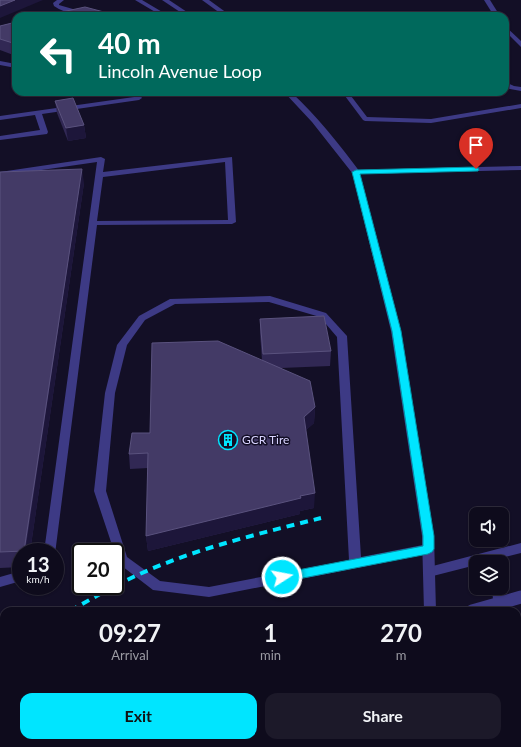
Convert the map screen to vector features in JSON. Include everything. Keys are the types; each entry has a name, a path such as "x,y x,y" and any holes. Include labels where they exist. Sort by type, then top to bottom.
{"street":[{"path":"61,0 56,3 57,6 75,12"},
{"path":"138,0 159,12"},
{"path":"165,0 184,12"},
{"path":"205,0 222,12"},
{"path":"487,0 494,12"},
{"path":"509,32 521,45"},
{"path":"0,63 12,65"},
{"path":"509,86 521,90"},
{"path":"0,118 139,98 137,96"},
{"path":"291,96 306,111 356,172 396,331 428,536 430,607"},
{"path":"348,96 365,119 431,121 521,106"},
{"path":"0,138 44,132 38,113"},
{"path":"0,174 102,159 51,543"},
{"path":"93,223 232,222 229,159 99,175"},
{"path":"356,172 521,168"},
{"path":"356,563 342,336 323,315 270,299 173,300 142,318 122,345 110,394 100,491 122,560 157,586 209,592 428,549"},
{"path":"504,555 521,548"},
{"path":"429,572 469,564"},
{"path":"0,582 12,579"},
{"path":"499,595 500,607"},
{"path":"486,607 521,597"}],"building":[{"path":"0,0 15,0 0,6"},
{"path":"85,7 104,12 62,12"},
{"path":"12,23 12,43 0,39 0,26"},
{"path":"73,98 84,125 66,128 55,101"},
{"path":"82,169 25,543 12,543 12,552 0,552 0,172"},
{"path":"324,316 331,351 263,354 260,319"},
{"name":"GCR Tire","path":"218,341 310,381 315,407 304,417 315,493 300,496 301,498 146,536 148,453 129,454 132,433 150,433 152,343"}],"railway":[{"path":"124,582 190,554 242,538 321,518"},
{"path":"77,607 98,595"}],"place":[{"name":"GCR Tire","path":"228,440"}],"route":[{"path":"282,577 428,549 428,536 396,331 356,172 476,169"}]}
